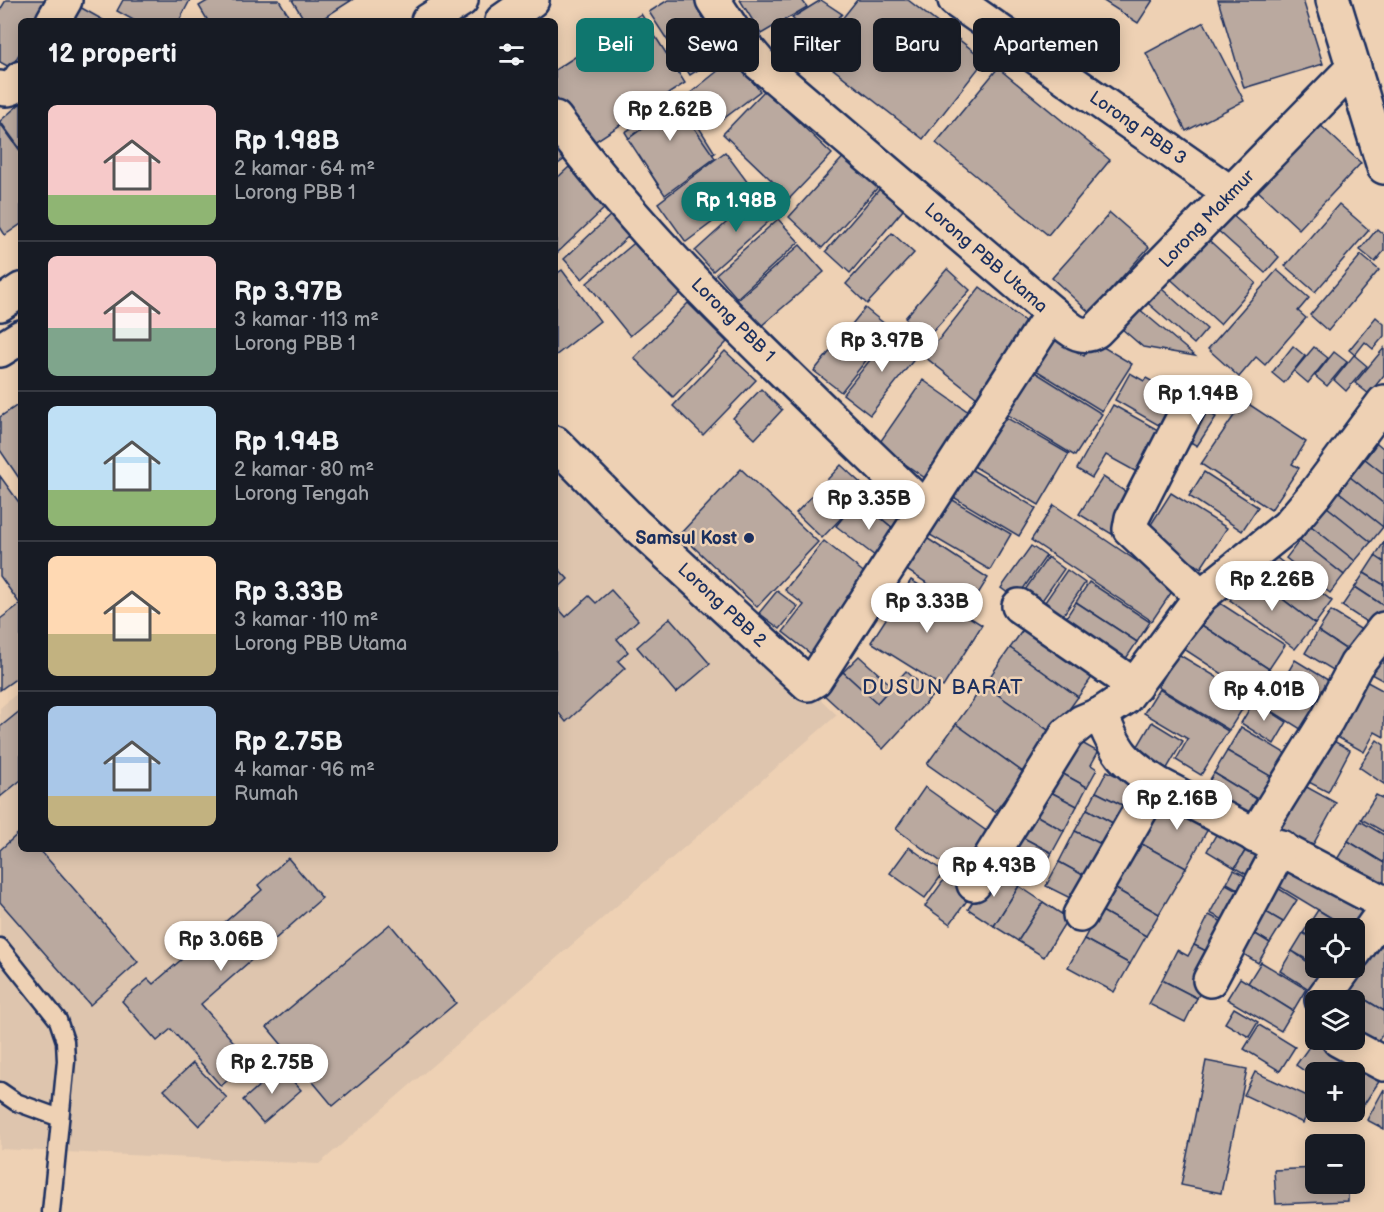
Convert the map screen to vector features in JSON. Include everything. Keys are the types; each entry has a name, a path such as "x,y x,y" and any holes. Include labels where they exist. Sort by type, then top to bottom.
{"street":[{"path":"55,18 65,0"},
{"path":"433,18 461,0"},
{"path":"506,18 532,0"},
{"name":"Lorong PBB Utama","path":"713,0 738,38 760,64 1052,313 814,680"},
{"name":"Lorong PBB 3","path":"955,0 1232,194"},
{"path":"1333,0 1384,167"},
{"name":"Lorong Makmur","path":"1052,313 1077,334 1085,336 1096,331 1354,67"},
{"name":"Lorong PBB 1","path":"558,122 595,172 690,278 925,509"},
{"path":"0,304 18,292"},
{"path":"0,350 18,339"},
{"path":"974,884 1067,734 1082,722 1101,714 1125,698 1201,596 1288,526 1316,493 1384,402"},
{"path":"1191,403 1132,518 1130,529 1201,596"},
{"name":"Lorong PBB 2","path":"558,446 635,524 805,682 814,680"},
{"path":"1019,606 1135,686"},
{"path":"1210,980 1268,841 1327,720 1356,665 1384,629"},
{"path":"1101,714 1119,754 1129,765 1156,783 1384,903"},
{"path":"1080,915 1156,783"},
{"path":"1365,937 1384,910"},
{"path":"1358,1050 1384,1064"}],"lane":[{"path":"0,947 58,1020 65,1041 66,1061 51,1212"},
{"path":"0,1091 16,1102 60,1118"}],"shaded area":[{"path":"558,450 837,715 319,1164 0,1149 0,902 90,1005 138,962 42,852 558,852 558,712 566,722 625,668 618,661 628,651 617,639 637,620 611,590 596,603 589,596 566,617 558,611 558,588 568,579 558,568","holes":["288,858 322,898 201,1004 250,1061 221,1086 171,1029 123,1001 148,979 153,984 262,890 258,884","192,1063 227,1098 199,1126 164,1090","280,1067 300,1090 263,1122 243,1100"]},
{"path":"18,693 18,834 0,850 0,708"}],"building":[{"path":"6,0 50,0 40,18 18,18 18,56 11,68 0,62 0,10"},
{"path":"123,0 190,0 181,18 130,18 117,11"},
{"path":"209,0 279,0 290,18 206,18 199,6"},
{"path":"292,0 352,0 324,18 303,18"},
{"path":"668,0 701,0 713,18 666,18 666,38 649,12"},
{"path":"740,0 802,0 807,7 788,18 771,18 771,28 761,34 759,18 751,18"},
{"path":"821,0 842,14 838,18 792,18"},
{"path":"857,0 908,0 931,18 873,18 873,72 961,72 961,41 973,51 973,72 976,72 923,139 837,72 861,72 861,18 843,18"},
{"path":"1102,0 1153,0 1138,23"},
{"path":"1218,0 1303,0 1323,64 1244,88"},
{"path":"78,6 100,18 72,18"},
{"path":"1204,22 1244,101 1186,131 1146,53"},
{"path":"654,34 666,53 666,72 678,72 685,83 588,146 558,101 558,68 576,56 576,72 654,72"},
{"path":"716,72 745,72 760,91 714,126 689,94"},
{"path":"995,72 1003,72 1110,160 1048,235 936,143"},
{"path":"765,90 832,154 790,198 723,134"},
{"path":"680,97 715,153 659,187 625,132"},
{"path":"677,103 715,158 665,195 628,139"},
{"path":"18,106 18,146 0,121"},
{"path":"0,123 18,148 18,226 5,235 0,227"},
{"path":"1318,123 1361,163 1299,229 1256,189"},
{"path":"558,140 569,156 558,164"},
{"path":"725,152 754,191 686,242 658,203"},
{"path":"847,153 881,184 822,248 789,217"},
{"path":"569,167 606,207 558,252 558,177"},
{"path":"884,184 908,204 850,273 826,251"},
{"path":"758,194 776,215 713,271 695,251"},
{"path":"1339,204 1369,230 1315,292 1285,266"},
{"path":"614,212 633,232 582,279 564,259"},
{"path":"1229,212 1279,257 1265,273 1214,227"},
{"path":"1110,213 1149,247 1090,313 1052,278"},
{"path":"778,219 799,242 737,298 716,274"},
{"path":"1377,229 1384,235 1384,251 1375,262 1360,250"},
{"path":"892,233 914,253 867,304 846,284"},
{"path":"1201,233 1256,283 1220,324 1164,273"},
{"path":"639,239 682,292 630,336 587,283"},
{"path":"800,245 824,272 760,327 737,300"},
{"path":"1361,255 1379,270 1328,331 1310,315"},
{"path":"947,269 970,290 927,338 905,318"},
{"path":"562,270 600,321 558,354 558,273"},
{"path":"1277,270 1309,298 1298,311 1306,318 1265,365 1256,357 1239,377 1208,349"},
{"path":"1154,282 1207,329 1194,344 1141,297"},
{"path":"980,287 1036,330 981,401 925,357"},
{"path":"688,303 727,342 673,397 634,358"},
{"path":"1132,303 1195,356 1143,347 1115,323"},
{"path":"865,308 891,329 841,392 814,371"},
{"path":"1376,317 1384,324 1384,336 1373,349 1365,342 1355,355 1349,350"},
{"path":"893,331 920,352 870,415 843,394"},
{"path":"1050,335 1084,356 1093,341 1132,364 1102,411 1031,367"},
{"path":"1293,346 1305,356 1284,383 1272,373"},
{"path":"1314,347 1328,358 1308,383 1294,371"},
{"path":"1384,348 1384,375 1369,394 1355,383"},
{"path":"725,351 756,380 703,435 673,406"},
{"path":"1334,352 1347,362 1327,386 1315,376"},
{"path":"1354,355 1367,366 1346,391 1334,380"},
{"path":"1030,369 1102,414 1075,456 1003,412"},
{"path":"1130,373 1144,381 1146,378 1186,400 1169,431 1115,400"},
{"path":"923,380 970,413 925,478 878,445"},
{"path":"761,389 782,410 755,439 733,418"},
{"path":"1244,401 1306,442 1292,464 1299,468 1271,510 1201,464"},
{"path":"18,405 18,477 0,450 0,417"},
{"path":"1113,405 1167,435 1144,476 1106,455 1092,478 1077,469"},
{"path":"1198,407 1216,417 1197,446 1181,436"},
{"path":"1000,414 1069,454 1039,505 970,464"},
{"path":"1377,443 1384,449 1384,474 1365,459"},
{"path":"1365,459 1384,474 1384,504 1350,477"},
{"path":"841,465 868,490 822,538 796,513"},
{"path":"967,467 1036,508 1019,536 950,495"},
{"name":"Samsul Kost","path":"741,469 818,542 757,607 680,534"},
{"path":"1204,472 1258,507 1242,531 1189,496"},
{"path":"0,476 18,501 18,601 0,576"},
{"path":"1103,477 1138,500 1115,536 1079,514"},
{"path":"1350,477 1384,504 1383,527 1339,492"},
{"path":"876,480 914,517 901,535 858,499"},
{"path":"1339,492 1383,527 1371,542 1327,507"},
{"path":"1171,493 1227,528 1201,568 1145,534"},
{"path":"858,499 901,535 884,563 836,526"},
{"path":"951,499 1011,534 990,570 930,535"},
{"path":"1054,505 1175,587 1152,621 1031,540"},
{"path":"1327,507 1371,542 1355,561 1311,526"},
{"path":"1311,526 1355,561 1344,575 1300,540"},
{"path":"919,533 988,578 968,610 899,565"},
{"path":"1300,540 1344,575 1330,593 1286,558"},
{"path":"824,541 871,578 811,654 783,632 804,605 785,590"},
{"path":"1384,542 1384,562 1375,556"},
{"path":"1031,546 1046,556 1016,599 1001,588"},
{"path":"1268,551 1332,601 1315,624 1250,574"},
{"path":"1375,556 1384,562 1384,585 1364,573"},
{"path":"1048,557 1064,569 1034,612 1018,600"},
{"path":"558,568 568,579 558,588"},
{"path":"1067,570 1085,583 1055,627 1036,615"},
{"path":"1364,573 1384,585 1384,606 1355,587"},
{"path":"1250,574 1315,624 1295,649 1230,600"},
{"path":"911,580 982,625 943,687 871,642"},
{"path":"1089,582 1150,622 1137,642 1076,602"},
{"path":"1355,587 1384,606 1384,612 1374,627 1342,606"},
{"path":"611,590 638,620 617,639 628,652 618,661 625,668 566,722 558,712 558,610 566,617 589,596 596,603"},
{"path":"777,591 798,607 780,629 759,613"},
{"path":"1212,598 1285,645 1269,669 1197,622"},
{"path":"1076,602 1137,642 1119,669 1058,630"},
{"path":"18,606 18,677 0,690 0,619"},
{"path":"1331,611 1370,635 1356,656 1318,631"},
{"path":"1032,617 1100,666 1078,697 1010,648"},
{"path":"670,618 710,664 676,693 637,647"},
{"path":"1197,622 1269,669 1253,694 1181,647"},
{"path":"1318,631 1356,656 1343,676 1305,653"},
{"path":"1384,642 1384,681 1367,672"},
{"path":"1010,648 1078,697 1052,733 984,685"},
{"path":"1178,654 1250,697 1229,730 1158,687"},
{"path":"859,656 892,686 877,703 843,672"},
{"path":"1295,660 1336,685 1321,709 1281,684"},
{"path":"906,671 933,695 883,749 823,694 843,672 877,703"},
{"path":"1360,678 1384,691 1384,737 1375,732 1364,752 1330,733"},
{"path":"1281,684 1321,709 1307,733 1267,708"},
{"path":"984,685 1052,733 1024,773 956,724"},
{"path":"1159,689 1228,731 1201,775 1176,760 1188,739 1144,713"},
{"path":"1254,701 1287,722 1274,744 1241,723"},
{"path":"18,712 18,782 0,797 0,727"},
{"path":"1152,722 1183,741 1162,777 1131,758"},
{"path":"956,724 1024,773 995,812 927,764"},
{"path":"1241,727 1293,758 1279,781 1227,751"},
{"path":"1321,734 1350,750 1328,792 1299,777"},
{"path":"1073,738 1098,752 1091,765 1097,769 1087,787 1056,770"},
{"path":"1377,740 1384,745 1384,784 1359,767"},
{"path":"1227,751 1279,781 1265,804 1214,773"},
{"path":"1056,770 1087,787 1077,806 1045,789"},
{"path":"1107,771 1141,788 1130,809 1096,792"},
{"path":"1214,773 1265,804 1249,830 1198,799"},
{"path":"1292,779 1336,803 1309,852 1265,828"},
{"path":"925,787 992,835 962,877 896,829"},
{"path":"1045,789 1077,806 1064,831 1032,813"},
{"path":"1096,792 1130,809 1120,827 1087,809"},
{"path":"1168,794 1213,820 1186,868 1140,843"},
{"path":"1376,795 1384,799 1384,832 1361,819"},
{"path":"1087,809 1120,827 1109,848 1075,831"},
{"path":"1032,813 1064,831 1052,853 1020,836"},
{"path":"1360,821 1384,835 1384,863 1348,841"},
{"path":"1222,824 1251,841 1235,868 1207,851"},
{"path":"1075,831 1109,848 1092,880 1059,862"},
{"path":"18,834 18,852 42,852 138,962 90,1005 0,902 0,850"},
{"path":"1020,836 1052,853 1038,877 1007,860"},
{"path":"1251,841 1274,854 1258,881 1235,868"},
{"path":"1348,841 1384,863 1384,884 1379,893 1333,866"},
{"path":"1140,843 1186,868 1159,914 1114,888"},
{"path":"909,847 944,872 925,898 890,873"},
{"path":"1290,853 1370,902 1360,918 1331,918 1272,882"},
{"path":"288,858 322,898 201,1004 250,1061 221,1086 171,1029 157,1041 122,1001 148,979 153,984 262,890 258,885"},
{"path":"1059,862 1092,880 1080,903 1046,886"},
{"path":"993,870 1019,886 994,926 968,909"},
{"path":"1234,870 1258,883 1250,896 1227,883"},
{"path":"946,877 971,895 950,924 925,906"},
{"path":"1268,882 1297,900 1283,922 1254,905"},
{"path":"1226,884 1250,897 1235,926 1210,913"},
{"path":"1019,886 1043,902 1018,941 994,926"},
{"path":"1114,888 1159,914 1146,936 1100,910"},
{"path":"1043,902 1068,918 1044,957 1018,941"},
{"path":"1254,905 1283,922 1270,943 1241,925"},
{"path":"1100,910 1146,936 1130,964 1084,939"},
{"path":"1318,910 1331,918 1313,918"},
{"path":"1209,915 1234,928 1218,957 1194,945"},
{"path":"390,924 456,1003 333,1106 267,1027"},
{"path":"1241,925 1270,943 1258,963 1229,945"},
{"path":"1384,928 1384,1011 1365,1000 1365,990 1346,988 1352,978 1365,978 1365,958"},
{"path":"1303,933 1305,934 1305,959 1292,951"},
{"path":"1084,939 1130,964 1114,992 1068,967"},
{"path":"1194,945 1218,957 1197,998 1162,980 1177,950 1188,956"},
{"path":"1292,951 1305,960 1305,978 1324,978 1317,990 1310,990 1280,971"},
{"path":"1261,962 1306,989 1293,1011 1248,983"},
{"path":"1240,978 1293,1011 1281,1031 1227,999"},
{"path":"1162,980 1197,998 1185,1022 1149,1004"},
{"path":"1365,1000 1384,1011 1384,1032 1375,1046 1365,1040"},
{"path":"1234,1008 1258,1022 1249,1037 1225,1023"},
{"path":"1259,1025 1295,1047 1280,1071 1244,1049"},
{"path":"1307,1050 1345,1050 1359,1059 1357,1062 1305,1062 1305,1071 1296,1065"},
{"path":"1206,1061 1247,1069 1221,1193 1181,1185"},
{"path":"193,1063 227,1098 199,1126 164,1090"},
{"path":"1369,1065 1384,1074 1365,1103 1365,1071"},
{"path":"280,1067 301,1090 263,1123 243,1100"},
{"path":"1255,1072 1305,1095 1305,1119 1303,1123 1244,1095"},
{"path":"1384,1089 1384,1129 1367,1120"},
{"path":"1305,1169 1305,1194 1348,1194 1348,1201 1276,1204 1274,1170"}],"place":[{"name":"Samsul Kost","path":"749,538"}],"district":[{"name":"DUSUN BARAT","path":"943,687"}]}
